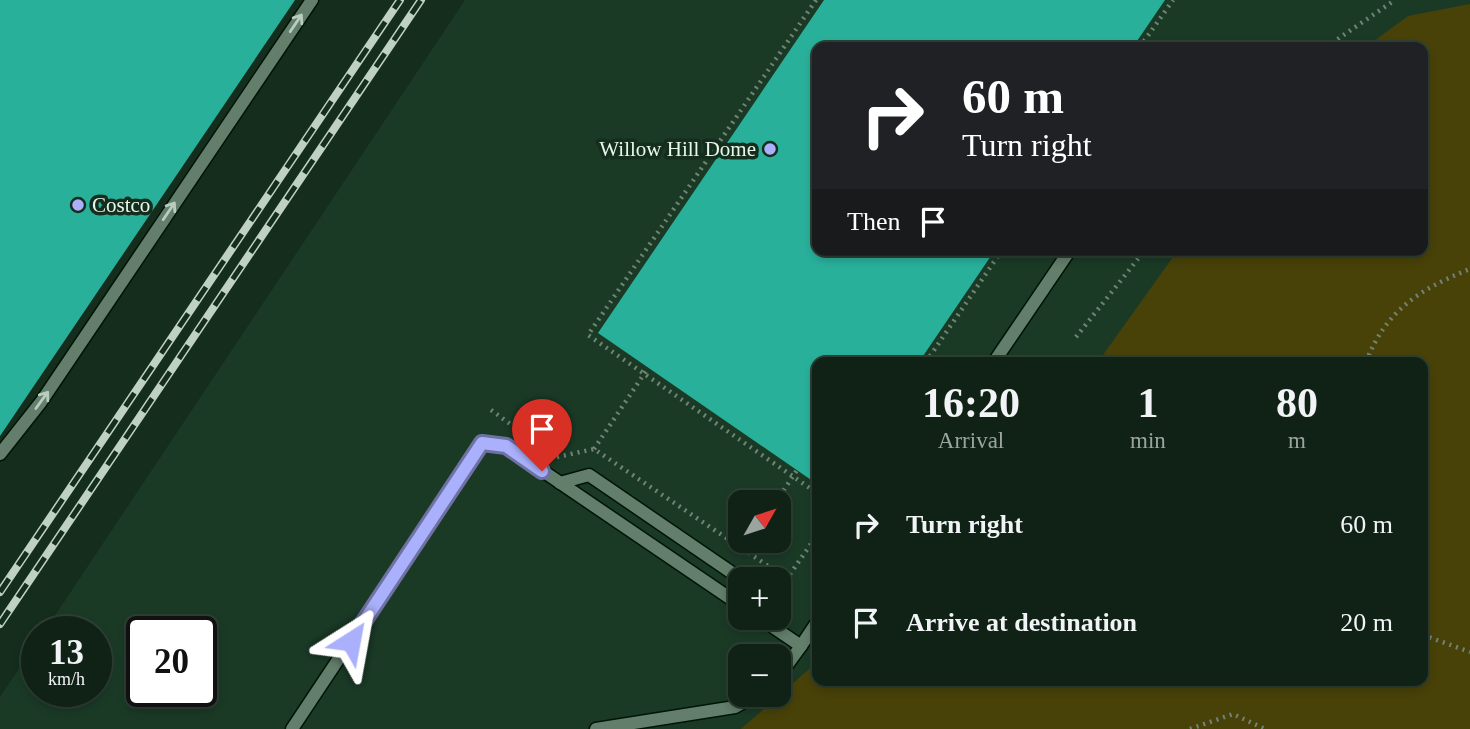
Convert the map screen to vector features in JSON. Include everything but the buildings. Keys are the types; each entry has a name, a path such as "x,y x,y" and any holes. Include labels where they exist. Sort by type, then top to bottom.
{"lane":[{"path":"0,454 41,402 312,0"},
{"path":"996,357 1066,256"},
{"path":"292,729 482,443 506,446 728,597"},
{"path":"560,483 589,475 728,570"},
{"path":"778,630 801,646"},
{"path":"791,660 812,630"},
{"path":"596,729 736,707"}],"path":[{"path":"812,489 588,335 816,0"},
{"path":"1144,42 1173,0"},
{"path":"1333,42 1395,0"},
{"path":"929,357 998,256"},
{"path":"1076,337 1140,256"},
{"path":"1368,357 1375,340 1405,303 1446,279 1470,269"},
{"path":"594,449 648,368"},
{"path":"784,490 797,470"},
{"path":"791,573 812,542"},
{"path":"1428,637 1470,652"},
{"path":"1190,729 1233,714 1265,729"}],"shaded area":[{"path":"465,0 1470,0 1470,729 0,729 0,697 21,666 21,707 112,707 112,616 55,616"},
{"path":"1470,4 1470,729 741,729 766,707 791,707 791,685 812,666 812,686 1428,686 1428,357 1102,357 1174,256 1428,256 1428,42 1373,42 1408,16"}],"railway":[{"path":"0,592 400,0"},
{"path":"0,624 421,0"}],"place":[{"name":"Willow Hill Dome","path":"770,149"},
{"name":"Costco","path":"78,205"}],"route":[{"path":"351,641 482,443 506,446 542,471"}]}
